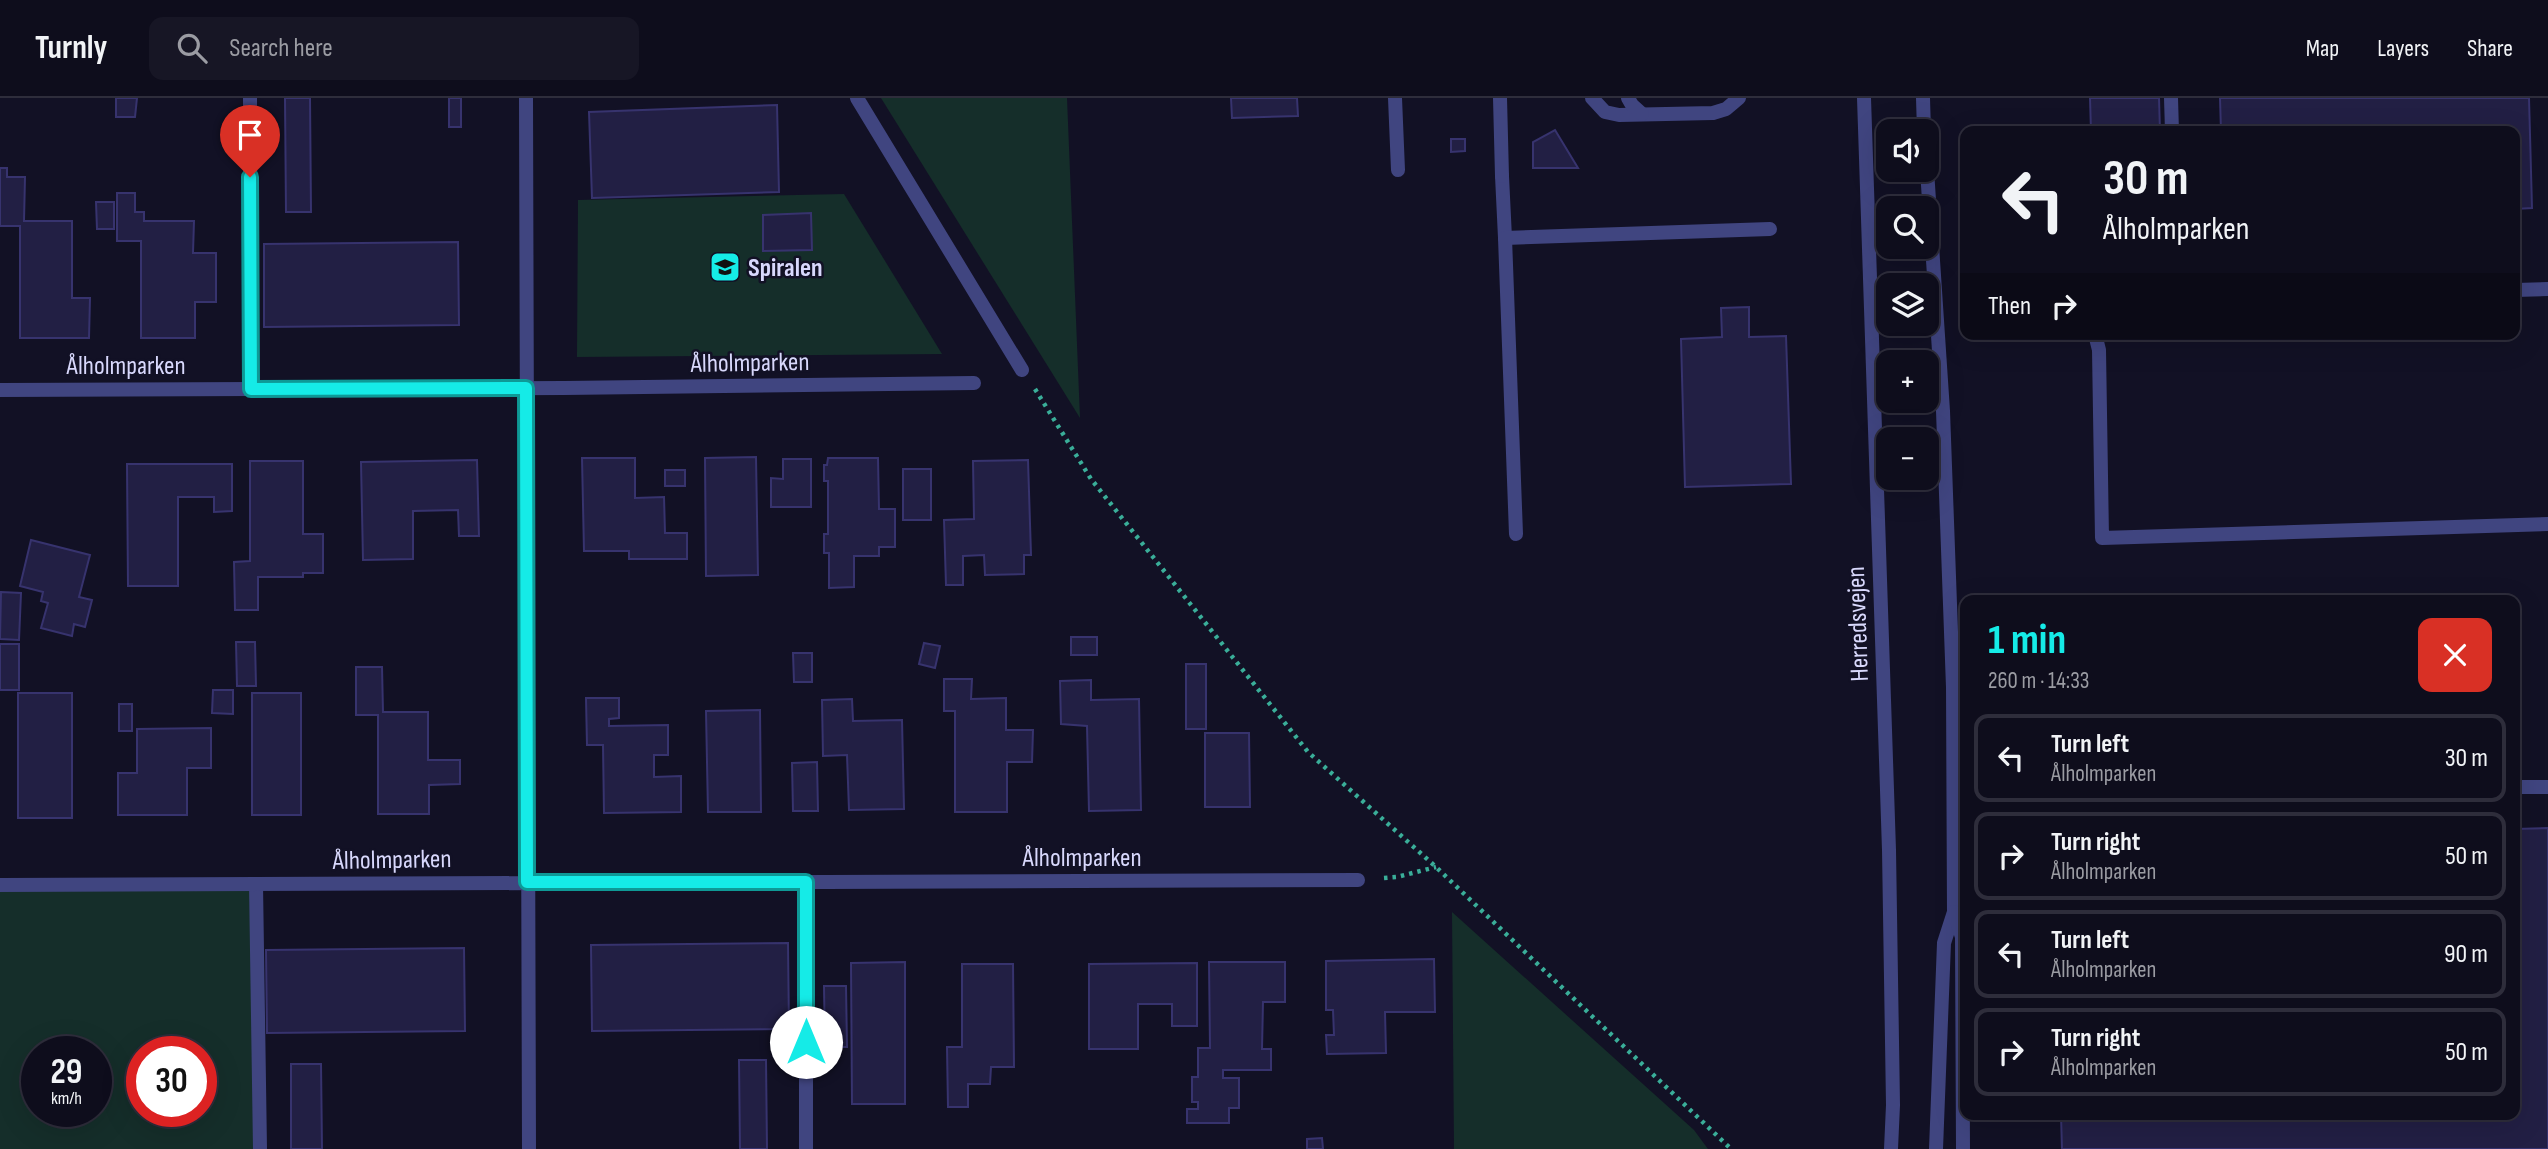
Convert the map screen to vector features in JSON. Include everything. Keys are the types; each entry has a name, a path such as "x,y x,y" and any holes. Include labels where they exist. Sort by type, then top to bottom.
{"street":[{"path":"250,98 251,389"},
{"path":"526,98 529,1149"},
{"path":"857,98 1023,370"},
{"path":"1395,98 1398,170"},
{"path":"1500,98 1517,534"},
{"path":"1592,98 1605,112 1619,115 1713,113 1726,109 1739,98"},
{"path":"1628,98 1643,114"},
{"name":"Herredsvejen","path":"1864,98 1889,850 1893,1105 1891,1149"},
{"path":"1923,98 1924,119"},
{"path":"2171,98 2172,126"},
{"path":"1928,182 1945,466 1954,687 1954,912 1960,931"},
{"path":"1505,238 1770,229"},
{"path":"2520,290 2548,289"},
{"path":"2096,340 2099,350 2102,538 2548,524"},
{"name":"Ålholmparken","path":"0,390 974,383"},
{"path":"2520,787 2548,787"},
{"name":"Ålholmparken","path":"0,885 1358,880"},
{"path":"806,882 806,1149"},
{"path":"256,884 260,1149"},
{"path":"1936,1149 1944,943 1954,912"},
{"path":"1963,1120 1963,1149"}],"path":[{"path":"1023,370 1091,479 1308,752 1436,867 1731,1149"},
{"path":"1358,880 1397,877 1436,867"}],"green space":[{"path":"881,98 1067,98 1080,418"},
{"name":"Spiralen","path":"844,194 942,354 577,357 578,200"},
{"path":"256,884 260,1149 0,1149 0,885"},
{"path":"1452,912 1694,1130 1708,1149 1454,1149"}],"building":[{"path":"116,98 137,98 135,117 116,117"},
{"path":"285,98 310,98 311,212 286,212"},
{"path":"449,98 461,98 461,127 449,127"},
{"path":"1231,98 1297,98 1298,116 1232,118"},
{"path":"2090,98 2159,98 2160,126 2091,126"},
{"path":"2220,98 2529,98 2532,208 2520,209 2520,126 2221,126"},
{"path":"777,105 779,192 592,198 589,112"},
{"path":"1555,130 1578,168 1533,168 1533,142"},
{"path":"1451,139 1465,139 1465,151 1451,152"},
{"path":"0,168 7,168 7,177 25,177 24,221 72,221 72,298 90,298 89,338 20,338 20,226 0,226"},
{"path":"117,193 135,193 135,212 144,212 144,221 194,221 193,253 216,253 216,302 195,302 195,338 141,338 141,241 117,241"},
{"path":"96,202 114,202 114,229 97,229"},
{"path":"811,213 812,250 763,251 763,215"},
{"path":"458,242 459,325 264,327 264,244"},
{"path":"1749,307 1749,337 1786,336 1791,484 1685,487 1681,339 1722,337 1721,308"},
{"path":"756,457 758,575 706,576 705,458"},
{"path":"582,458 635,458 635,498 664,497 665,533 687,533 687,559 629,559 629,551 584,551"},
{"path":"828,458 878,458 879,509 895,509 895,547 879,547 879,556 854,556 854,587 829,588 829,553 824,553 824,534 828,534 828,481 824,481 824,465 827,465"},
{"path":"783,459 811,459 811,507 771,507 771,478 783,479"},
{"path":"477,460 479,536 459,536 458,510 413,511 413,559 363,560 361,462"},
{"path":"1028,460 1031,555 1024,555 1024,574 985,575 984,555 963,556 963,585 946,585 944,520 974,519 973,461"},
{"path":"250,461 303,461 303,534 323,534 323,573 303,573 303,577 258,577 258,610 235,610 234,562 250,561"},
{"path":"127,464 232,464 232,511 214,512 214,497 178,497 178,586 128,586"},
{"path":"903,469 931,469 931,520 903,520"},
{"path":"665,470 685,470 685,486 665,486"},
{"path":"31,540 90,555 79,597 92,600 85,627 74,624 72,636 41,628 48,603 41,601 43,592 20,586"},
{"path":"1,592 21,593 19,640 0,639"},
{"path":"1071,637 1097,637 1097,655 1071,655"},
{"path":"236,642 255,642 256,686 237,686"},
{"path":"924,643 940,646 935,668 919,664"},
{"path":"0,644 19,644 19,690 0,690"},
{"path":"793,653 812,653 812,682 794,682"},
{"path":"1186,664 1206,664 1206,729 1186,729"},
{"path":"356,667 382,667 383,712 428,712 428,760 460,760 460,784 429,785 429,814 378,814 378,715 356,715"},
{"path":"944,679 972,679 971,699 1006,698 1006,730 1033,730 1032,762 1007,762 1007,812 955,812 955,711 944,711"},
{"path":"1091,680 1091,700 1139,699 1141,810 1089,811 1087,726 1061,724 1060,681"},
{"path":"213,690 233,690 233,714 212,713"},
{"path":"18,693 72,693 72,818 18,818"},
{"path":"252,693 301,693 301,815 252,815"},
{"path":"586,698 619,698 619,718 609,719 609,726 668,725 668,755 654,755 654,777 681,776 681,812 604,813 603,745 587,745"},
{"path":"852,699 853,721 902,720 904,809 849,810 847,755 823,756 822,700"},
{"path":"119,704 132,704 132,731 119,731"},
{"path":"760,710 761,812 708,812 706,711"},
{"path":"211,728 211,768 187,768 187,815 118,815 118,773 137,773 137,729"},
{"path":"1205,733 1249,733 1250,807 1205,807"},
{"path":"817,762 818,811 793,811 792,763"},
{"path":"2548,828 2548,1149 2062,1149 2061,1120 2520,1120 2520,829"},
{"path":"788,943 789,1029 592,1031 591,945"},
{"path":"464,948 465,1031 267,1033 266,950"},
{"path":"1434,959 1435,1012 1385,1012 1386,1053 1327,1054 1326,1035 1334,1035 1333,1010 1326,1010 1326,961"},
{"path":"905,962 905,1104 852,1104 851,963"},
{"path":"1209,962 1285,962 1285,1002 1263,1002 1262,1049 1271,1049 1271,1070 1223,1070 1223,1078 1239,1078 1239,1108 1229,1108 1229,1123 1187,1123 1187,1109 1198,1109 1198,1102 1192,1102 1192,1077 1198,1077 1198,1048 1210,1048"},
{"path":"1197,963 1197,1026 1172,1026 1172,1004 1138,1004 1138,1049 1089,1049 1089,964"},
{"path":"962,964 1013,964 1014,1067 991,1067 990,1084 968,1084 968,1107 948,1107 947,1047 962,1047"},
{"path":"824,986 846,986 847,1047 825,1047"},
{"path":"739,1060 766,1060 767,1149 740,1149"},
{"path":"291,1064 321,1064 322,1149 291,1149"},
{"path":"1322,1138 1323,1149 1307,1149 1307,1139"}],"place":[{"name":"Spiralen","path":"725,267"}],"route":[{"path":"250,177 251,389 526,388 527,882 806,882 806,1042"}]}
